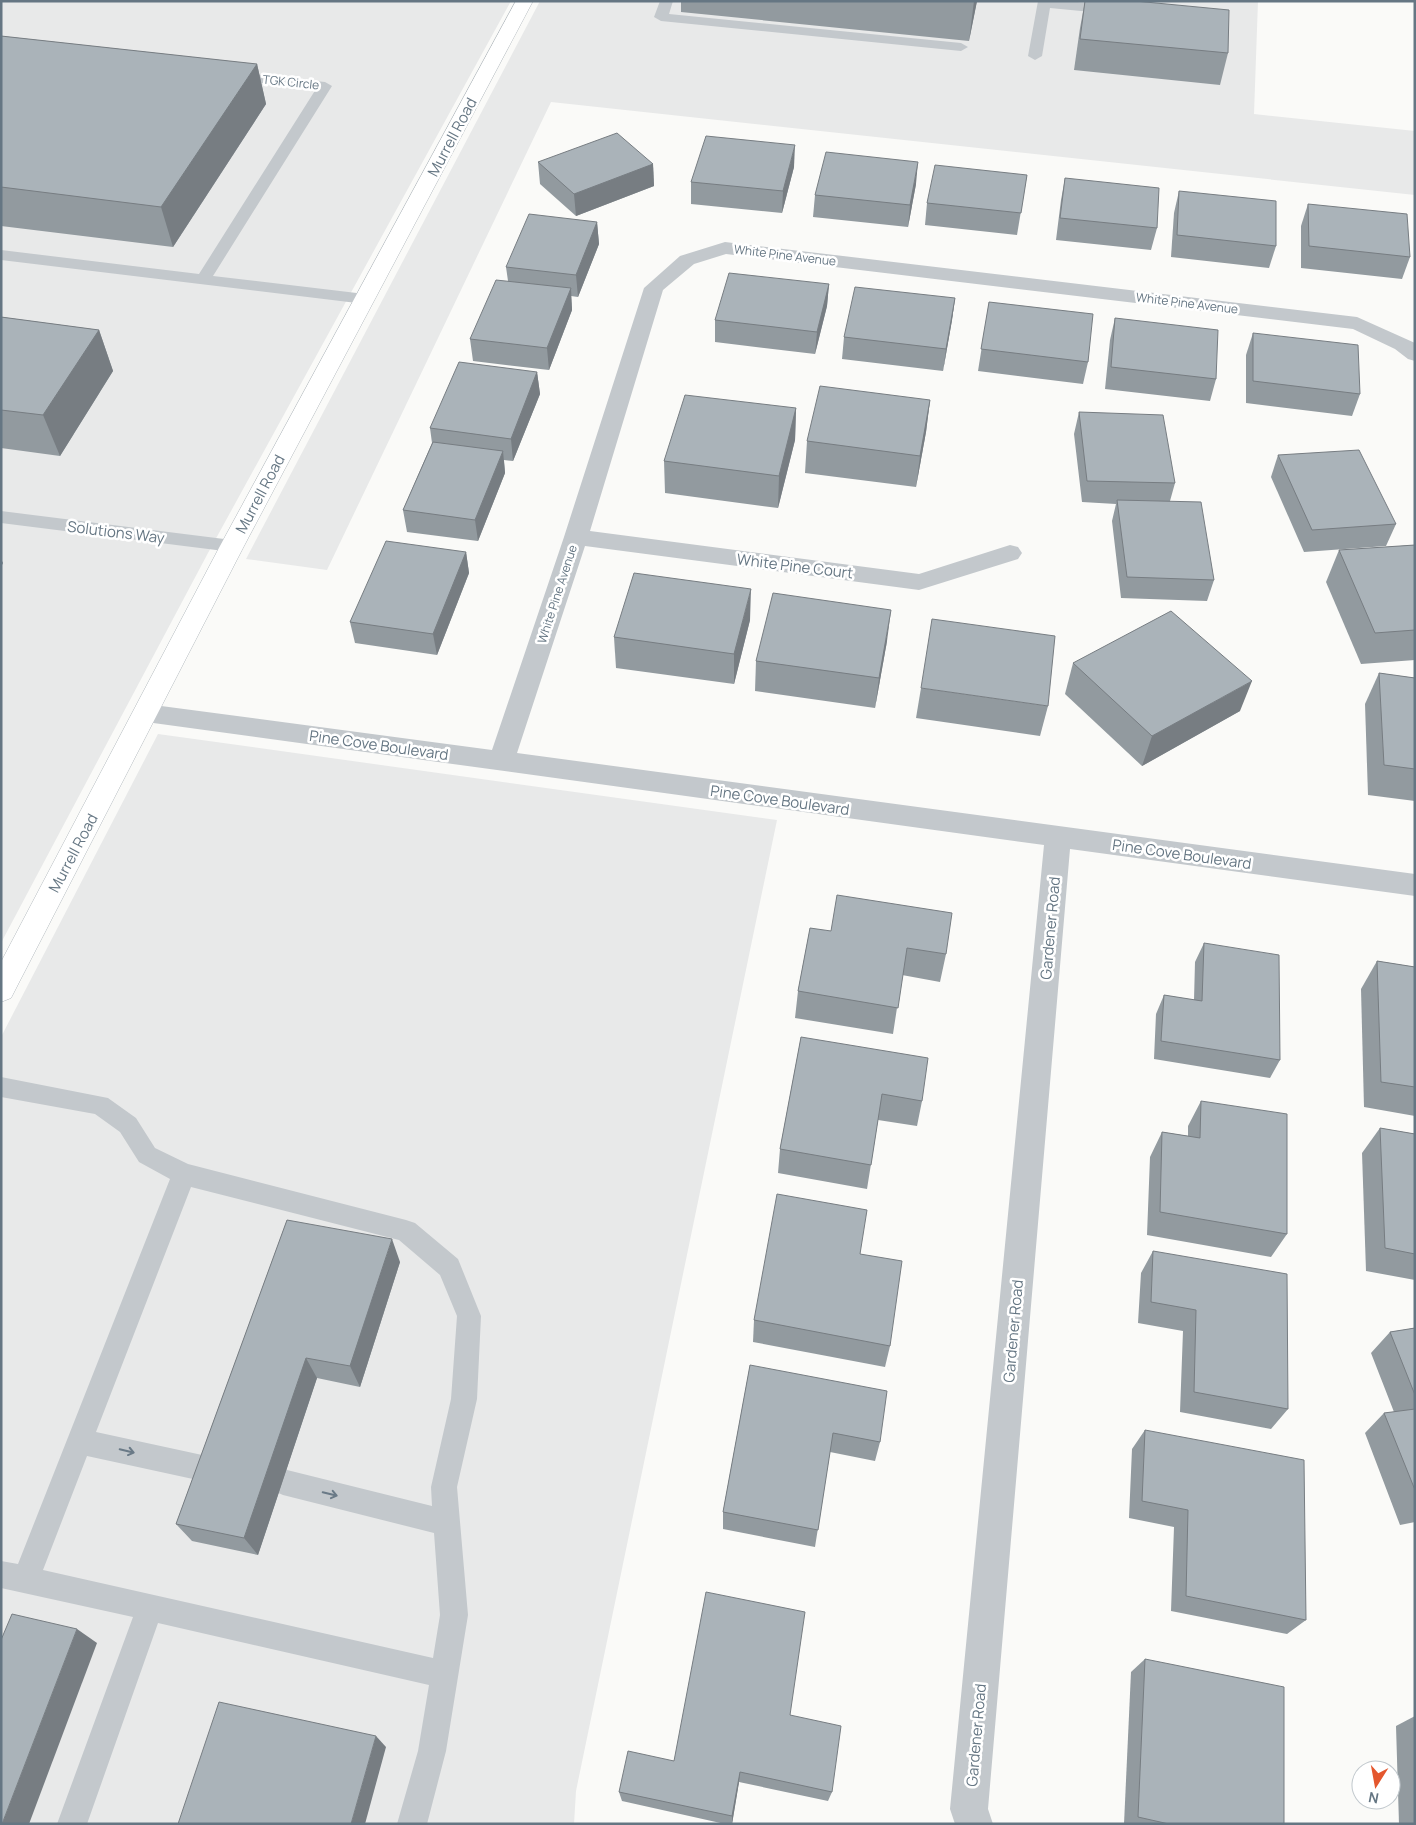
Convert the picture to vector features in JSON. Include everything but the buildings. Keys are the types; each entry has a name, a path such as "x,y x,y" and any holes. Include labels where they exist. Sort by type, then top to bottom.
{"street":[{"name":"Murrell Road","path":"1,990 232,546 526,1"},
{"name":"White Pine Avenue","path":"501,762 576,537 654,288 687,260 725,248 1357,323 1402,344 1415,354"},
{"name":"White Pine Court","path":"576,537 919,582 1010,553"},
{"name":"Pine Cove Boulevard","path":"146,713 1415,885"},
{"name":"Gardener Road","path":"974,1824 969,1809 1058,838"}],"lane":[{"path":"667,1 661,17 961,47"},
{"path":"1035,56 1045,2 1124,12"},
{"name":"TGK Circle","path":"204,278 325,86 217,75"},
{"path":"1,254 365,299"},
{"name":"Solutions Way","path":"1,517 232,546"},
{"path":"1,1087 100,1106 128,1125 147,1155 184,1174 406,1231 449,1267 468,1316 464,1399 444,1487 445,1522 454,1616 432,1751 412,1824"},
{"path":"184,1174 80,1441 14,1576 444,1674"},
{"path":"80,1441 216,1472"},
{"path":"283,1482 445,1522"},
{"path":"72,1824 150,1607"}],"shaded area":[{"path":"1,1 511,1 208,553 1,943"},
{"path":"540,1 1258,1 1254,114 1415,131 1415,195 551,102 327,570 246,559"},
{"path":"158,734 777,820 576,1791 574,1824 1,1824 1,1037"}]}
